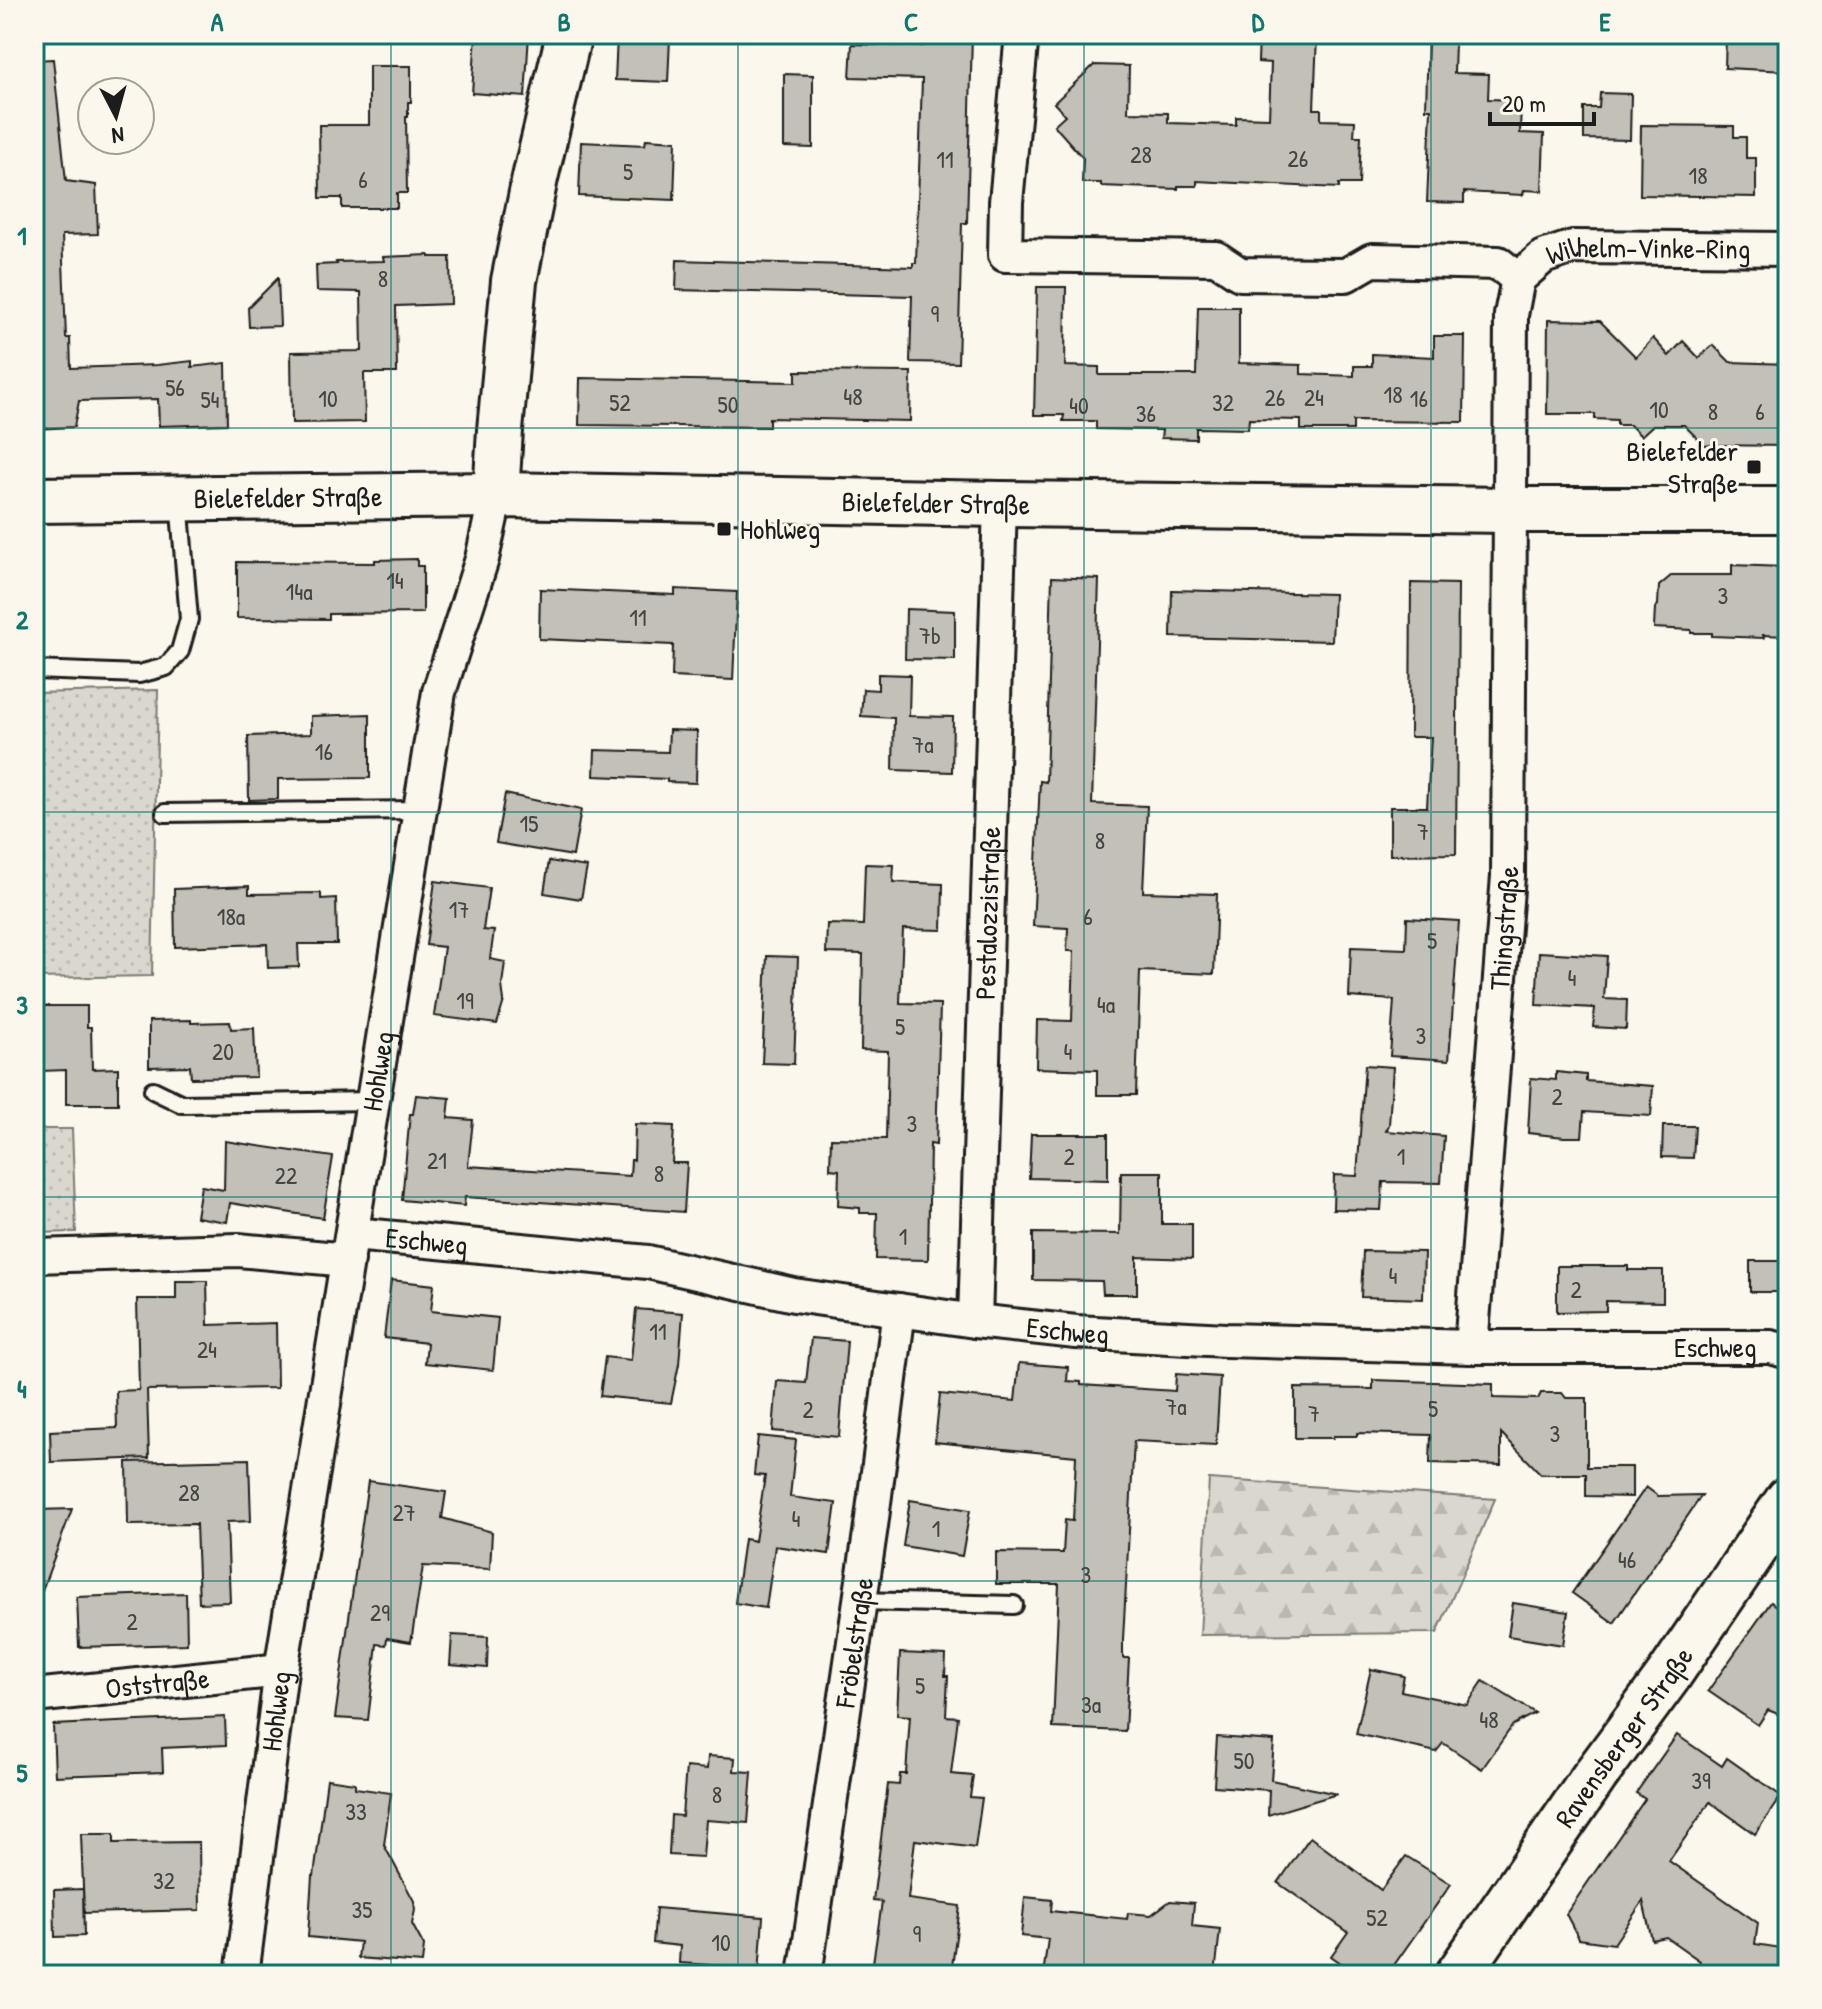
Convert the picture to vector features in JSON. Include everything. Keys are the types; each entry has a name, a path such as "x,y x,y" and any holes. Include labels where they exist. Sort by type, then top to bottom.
{"main road":[{"name":"Hohlweg","path":"496,495 514,281 569,34"},
{"name":"Bielefelder Straße","path":"34,500 496,495 1510,510 1788,510"},
{"name":"Ravensberger Straße","path":"1458,1975 1788,1500"}],"street":[{"name":"Wilhelm-Vinke-Ring","path":"1022,34 1006,202 1005,255 1216,258 1240,274 1346,275 1372,260 1498,263 1518,279"},
{"name":"Wilhelm-Vinke-Ring","path":"1510,510 1511,315 1518,279 1543,257 1573,247 1788,249"},
{"name":"Hohlweg","path":"242,1975 281,1670 439,692 482,559 496,495"},
{"name":"Pestalozzistraße","path":"975,1321 1000,504"},
{"name":"Thingstraße","path":"1471,1347 1508,876 1510,510"},
{"name":"Eschweg","path":"34,1256 351,1247 648,1262 794,1295 975,1321 1091,1333 1471,1347 1771,1347 1788,1352"},
{"name":"Fröbelstraße","path":"805,1975 899,1310"},
{"name":"Oststraße","path":"34,1696 281,1670"}],"lane":[{"path":"34,670 139,674 166,667 180,651 189,619 179,498"},
{"path":"165,813 419,810"},
{"path":"153,1090 182,1104 373,1101"},
{"path":"860,1601 1014,1605"}],"green space":[{"path":"158,690 152,976 34,978 34,693"},
{"path":"34,1129 72,1129 76,1232 34,1233"},
{"path":"1209,1479 1495,1499 1437,1633 1200,1635"}],"building":[{"path":"476,34 529,34 525,97 472,93"},
{"path":"923,34 972,34 967,223 962,223 958,363 910,362 912,296 676,290 677,260 913,267 916,263 922,79 850,77 852,44 922,46"},
{"path":"1259,34 1317,35 1314,109 1321,109 1321,120 1355,121 1354,136 1361,136 1359,184 1339,184 1339,188 1197,181 1197,186 1178,186 1178,189 1082,183 1083,158 1054,125 1065,115 1054,103 1094,65 1129,66 1128,112 1168,113 1168,123 1236,125 1236,117 1269,118 1271,63 1258,62"},
{"path":"1726,34 1788,34 1787,71 1725,68"},
{"path":"617,36 670,38 668,82 615,80"},
{"path":"1428,40 1455,41 1454,73 1489,74 1488,99 1521,100 1520,133 1544,134 1542,191 1524,190 1523,195 1464,192 1464,203 1427,202 1431,109 1426,109"},
{"path":"53,59 66,181 96,185 98,234 62,235 66,338 70,338 71,368 192,361 192,367 226,363 227,424 159,426 158,399 79,401 74,427 34,429 34,60"},
{"path":"369,66 411,66 411,102 408,102 406,117 407,193 397,193 397,208 342,208 342,198 320,198 319,125 369,125"},
{"path":"784,74 813,75 813,148 784,147"},
{"path":"1600,93 1631,94 1630,140 1584,139 1584,108 1599,108"},
{"path":"1641,125 1734,126 1734,137 1746,137 1746,158 1756,158 1756,197 1640,195"},
{"path":"646,139 676,141 674,200 579,196 581,142 645,145"},
{"path":"429,255 450,257 451,304 396,306 397,373 364,373 365,422 292,423 291,352 362,351 361,292 317,291 316,265"},
{"path":"278,278 280,326 249,327 248,308"},
{"path":"1037,287 1066,287 1065,366 1099,367 1099,375 1196,375 1198,307 1239,307 1239,363 1301,365 1301,374 1354,376 1354,366 1372,366 1372,354 1434,357 1434,336 1465,336 1464,422 1353,421 1353,430 1301,430 1301,420 1249,419 1248,429 1196,428 1196,439 1161,438 1162,430 1096,429 1096,421 1063,421 1064,415 1034,415"},
{"path":"1548,320 1600,321 1636,357 1653,338 1669,356 1683,341 1699,358 1713,345 1730,362 1788,364 1788,446 1704,445 1684,425 1653,425 1641,436 1630,425 1617,425 1617,420 1595,419 1595,414 1547,414"},
{"path":"796,371 911,372 910,421 769,418 769,427 579,425 580,378 796,382"},
{"path":"417,559 417,566 423,566 423,613 329,614 329,619 237,618 237,562 375,563 375,560"},
{"path":"1732,565 1784,567 1784,577 1788,577 1788,636 1712,636 1712,633 1691,633 1691,630 1654,628 1659,586 1672,575 1732,575"},
{"path":"1052,577 1099,579 1092,804 1147,806 1143,892 1217,894 1214,974 1140,971 1136,1095 1097,1095 1097,1070 1036,1068 1037,1020 1072,1021 1074,951 1067,951 1068,928 1033,926 1040,781 1046,782"},
{"path":"1411,583 1458,584 1456,854 1390,855 1390,807 1427,807 1431,737 1410,737"},
{"path":"540,589 675,595 675,589 737,592 733,680 672,677 673,645 539,639"},
{"path":"1172,590 1334,594 1332,641 1171,637"},
{"path":"906,609 955,611 955,660 905,659"},
{"path":"878,674 910,675 909,716 953,717 952,772 893,770 894,718 861,716 863,689 878,690"},
{"path":"370,714 370,778 278,779 278,799 249,800 248,736 311,734 311,716"},
{"path":"669,730 697,731 696,783 594,776 595,750 668,752"},
{"path":"505,794 581,810 573,856 496,843"},
{"path":"549,861 587,867 581,899 544,893"},
{"path":"865,864 894,865 893,882 943,884 942,930 903,929 900,1003 940,1004 936,1145 930,1144 928,1260 876,1259 877,1213 860,1213 860,1208 838,1206 839,1170 830,1169 831,1138 886,1139 888,1051 861,1050 863,954 826,953 827,924 863,925"},
{"path":"435,881 489,888 483,930 494,931 490,959 505,962 502,985 504,1001 497,1024 434,1016 444,947 426,945"},
{"path":"249,886 249,894 321,893 321,899 336,898 337,944 298,944 299,967 268,968 267,944 175,947 174,889"},
{"path":"1407,918 1459,921 1449,1060 1390,1056 1394,1000 1349,997 1351,947 1406,949"},
{"path":"1539,952 1607,956 1604,999 1627,1000 1626,1029 1593,1027 1595,1008 1536,1005"},
{"path":"767,956 798,957 794,1064 762,1063"},
{"path":"40,1006 87,1006 92,1069 118,1068 118,1104 66,1104 66,1070 41,1071 40,1054 34,1047 34,1030 40,1024"},
{"path":"191,1020 191,1023 230,1022 231,1029 254,1028 256,1077 191,1078 190,1066 149,1067 149,1021"},
{"path":"1365,1065 1393,1067 1386,1131 1444,1136 1441,1183 1383,1182 1381,1210 1333,1209 1334,1175 1357,1176"},
{"path":"1556,1072 1586,1075 1586,1081 1653,1086 1651,1116 1584,1112 1582,1137 1528,1133 1531,1078 1556,1080"},
{"path":"416,1095 450,1098 448,1118 473,1120 468,1166 630,1176 631,1160 634,1160 635,1124 674,1126 672,1163 687,1163 684,1212 465,1197 464,1206 402,1200 410,1114 413,1114"},
{"path":"1663,1126 1695,1126 1693,1158 1662,1157"},
{"path":"1031,1134 1108,1134 1108,1180 1029,1178"},
{"path":"225,1141 333,1157 323,1218 230,1203 227,1222 196,1217 201,1186 224,1190"},
{"path":"1121,1172 1162,1172 1162,1224 1192,1224 1192,1259 1137,1257 1137,1294 1103,1294 1102,1281 1033,1280 1033,1233 1120,1234"},
{"path":"1363,1251 1424,1252 1423,1299 1361,1297"},
{"path":"1750,1261 1788,1261 1788,1292 1750,1292"},
{"path":"1557,1266 1628,1266 1628,1270 1663,1270 1663,1302 1606,1301 1606,1311 1557,1312"},
{"path":"391,1280 434,1285 431,1311 498,1318 493,1370 425,1363 427,1343 384,1338"},
{"path":"176,1281 207,1281 208,1325 276,1323 277,1388 147,1390 149,1458 51,1462 50,1431 117,1428 116,1391 139,1390 137,1299 176,1299"},
{"path":"636,1309 683,1313 679,1364 671,1403 600,1396 605,1357 631,1360"},
{"path":"811,1338 847,1341 839,1437 773,1431 777,1381 806,1383"},
{"path":"1019,1363 1068,1367 1067,1381 1081,1382 1081,1385 1175,1391 1176,1374 1220,1377 1216,1445 1134,1441 1123,1639 1123,1658 1129,1658 1125,1731 1053,1728 1059,1584 996,1584 996,1552 1063,1553 1065,1520 1073,1521 1076,1456 935,1442 940,1394 1015,1401"},
{"path":"1373,1380 1493,1384 1493,1398 1538,1399 1541,1393 1562,1393 1566,1398 1587,1398 1587,1467 1632,1467 1632,1497 1586,1496 1586,1474 1541,1474 1501,1433 1501,1465 1430,1463 1431,1435 1357,1433 1357,1436 1333,1438 1295,1438 1295,1388 1373,1389"},
{"path":"758,1436 796,1440 790,1497 836,1503 829,1554 775,1546 766,1608 735,1603 744,1539 755,1541 765,1476 754,1475"},
{"path":"249,1459 251,1521 227,1522 230,1602 199,1603 196,1524 128,1525 127,1462"},
{"path":"368,1481 446,1492 442,1518 492,1532 490,1569 423,1566 411,1642 387,1638 386,1645 377,1644 368,1720 335,1718"},
{"path":"1646,1487 1658,1496 1702,1495 1614,1623 1572,1593"},
{"path":"910,1500 970,1510 962,1556 903,1546"},
{"path":"72,1509 41,1593 40,1593 37,1510"},
{"path":"186,1593 187,1644 79,1647 77,1597"},
{"path":"1771,1602 1788,1614 1788,1718 1768,1710 1758,1725 1708,1691"},
{"path":"1513,1603 1568,1612 1563,1645 1508,1636"},
{"path":"452,1635 488,1637 487,1668 450,1665"},
{"path":"900,1653 946,1655 946,1716 958,1717 951,1774 973,1776 970,1797 982,1798 975,1848 915,1840 908,1899 960,1906 951,1974 873,1963 882,1902 873,1901 888,1784 899,1785 900,1774 906,1774 910,1716 897,1715"},
{"path":"1371,1669 1404,1676 1401,1691 1467,1705 1483,1681 1535,1713 1513,1725 1482,1769 1443,1743 1436,1752 1356,1734"},
{"path":"225,1717 226,1745 162,1748 163,1772 55,1776 53,1725"},
{"path":"1677,1735 1722,1766 1727,1758 1781,1796 1755,1834 1710,1802 1669,1861 1758,1923 1755,1944 1788,1949 1788,1975 1697,1975 1700,1961 1666,1937 1652,1940 1643,1901 1614,1944 1579,1939 1566,1914 1645,1799 1636,1793"},
{"path":"1217,1737 1274,1741 1271,1780 1337,1794 1268,1815 1269,1790 1214,1786"},
{"path":"708,1756 735,1758 734,1771 752,1772 748,1823 706,1820 703,1857 669,1855 671,1815 682,1816 686,1767 707,1769"},
{"path":"327,1779 355,1783 355,1788 391,1793 384,1845 414,1901 412,1924 424,1946 422,1963 358,1958 360,1942 308,1937 312,1876"},
{"path":"81,1834 114,1834 114,1843 199,1842 200,1910 84,1913"},
{"path":"1310,1837 1381,1890 1406,1856 1451,1884 1387,1975 1358,1975 1331,1956 1348,1932 1278,1883"},
{"path":"83,1889 84,1936 55,1937 54,1890"},
{"path":"1025,1897 1052,1900 1051,1911 1127,1919 1128,1913 1151,1915 1170,1901 1194,1903 1192,1926 1220,1929 1215,1975 1043,1975 1048,1939 1021,1936"},
{"path":"656,1908 763,1917 759,1974 724,1971 724,1966 679,1963 680,1946 653,1943"}],"place":[{"name":"Bielefelder Straße","path":"1754,467"},
{"name":"Hohlweg","path":"724,529"}]}
